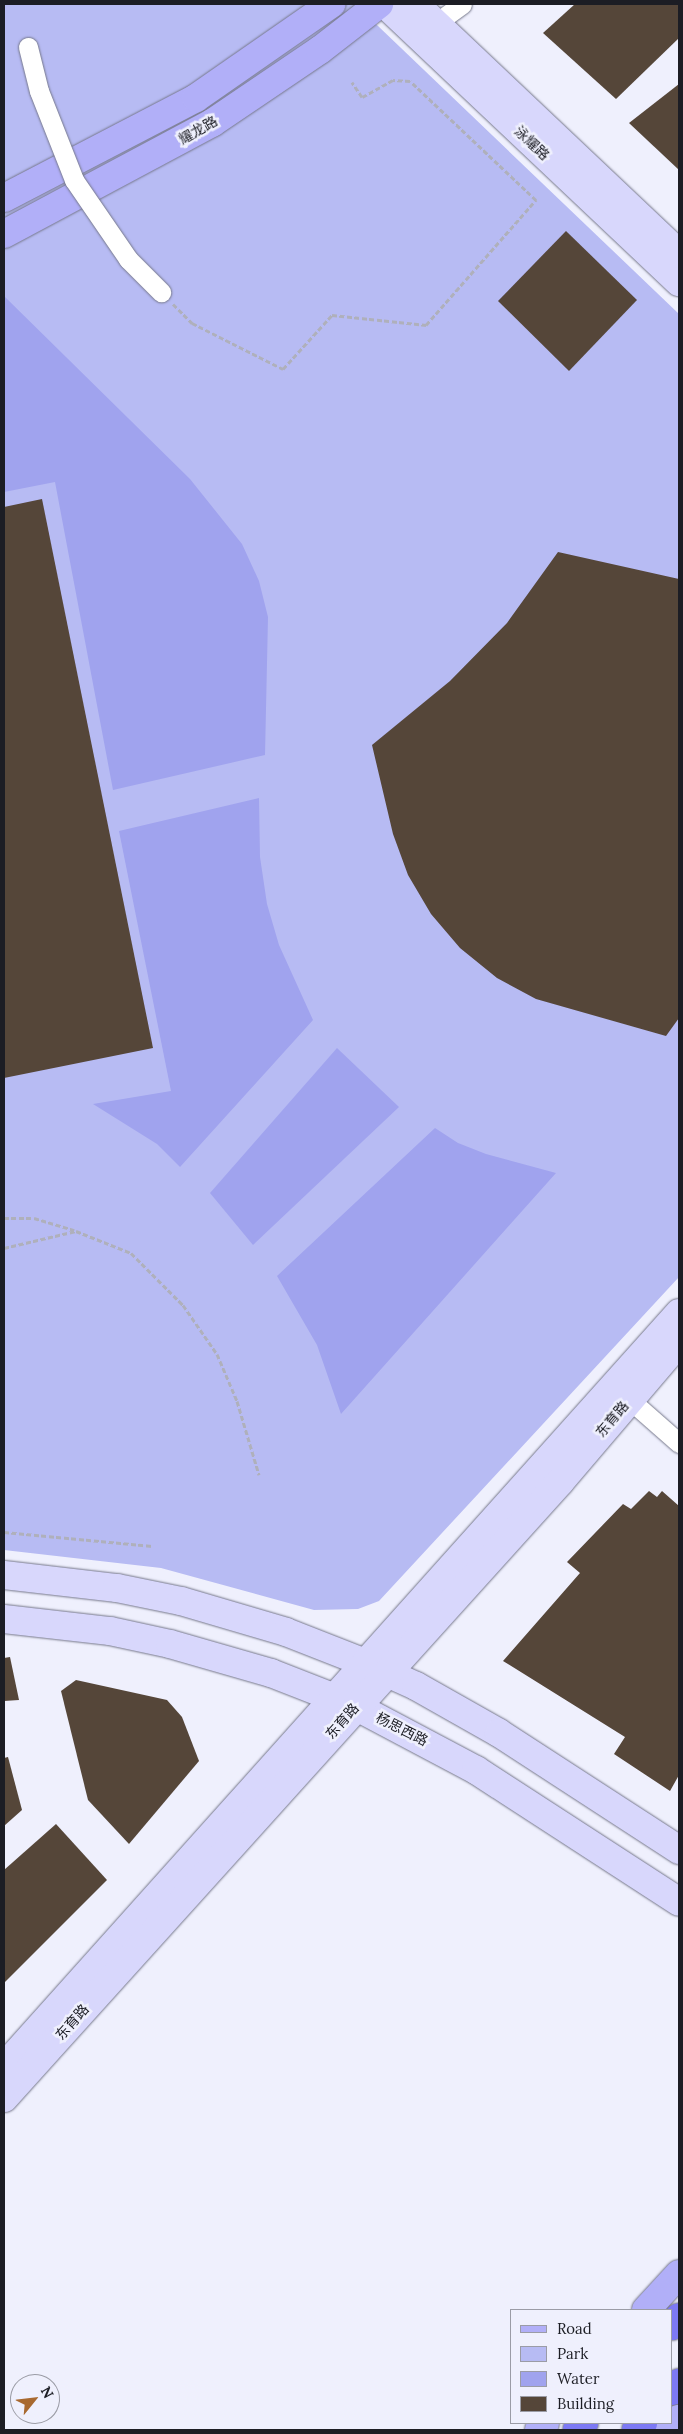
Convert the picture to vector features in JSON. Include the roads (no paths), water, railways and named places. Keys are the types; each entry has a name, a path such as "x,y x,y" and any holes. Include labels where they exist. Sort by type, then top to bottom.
{"main road":[{"name":"耀龙路","path":"4,198 196,98 331,4"},
{"name":"耀龙路","path":"4,234 212,123 320,50 379,4"},
{"path":"647,2309 679,2274"},
{"path":"669,2430 679,2419"}],"street":[{"name":"泳耀路","path":"385,4 679,274"},
{"name":"泳耀路","path":"415,4 436,23 679,274"},
{"path":"436,23 462,4"},
{"path":"28,47 45,109 74,180 128,259 162,292"},
{"name":"东育路","path":"4,2098 375,1668 560,1482 621,1392 679,1313"},
{"name":"东育路","path":"621,1392 679,1342"},
{"path":"621,1392 679,1443"},
{"path":"4,1575 117,1588 180,1601 286,1632 375,1668 499,1733 679,1850"},
{"name":"杨思西路","path":"4,1619 110,1631 170,1644 271,1673 345,1702 476,1770 679,1902"},
{"name":"东育路","path":"4,2067 345,1702"}],"water":[{"path":"4,296 190,479 242,544 259,581 268,617 265,755 113,790 55,482 4,492"},
{"path":"259,798 260,857 267,904 279,945 313,1020 180,1167 157,1144 93,1104 171,1091 119,831"},
{"path":"337,1048 399,1107 253,1245 210,1193"},
{"path":"435,1128 458,1143 486,1154 556,1173 341,1414 317,1345 277,1276"}]}
